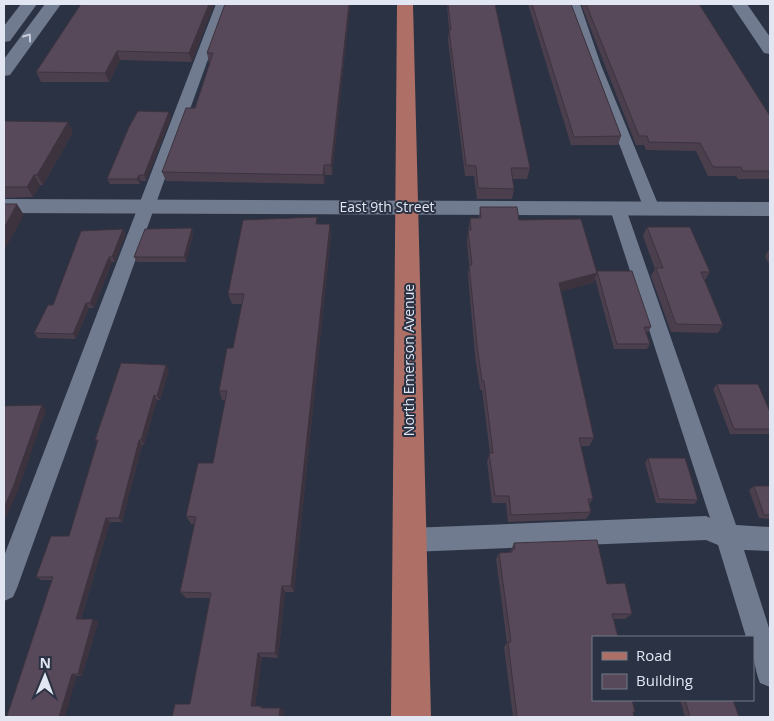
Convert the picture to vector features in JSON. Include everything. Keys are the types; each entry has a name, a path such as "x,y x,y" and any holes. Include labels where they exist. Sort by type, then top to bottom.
{"main road":[{"name":"North Emerson Avenue","path":"404,4 408,206 411,717"}],"street":[{"path":"4,37 29,4"},
{"path":"4,71 53,4"},
{"path":"739,4 770,49"},
{"name":"East 9th Street","path":"4,206 408,206 770,209"}],"lane":[{"path":"4,588 222,4"},
{"path":"574,4 595,65 652,209"},
{"path":"618,208 728,537 770,674"},
{"path":"410,540 706,528 728,537 770,539"}],"building":[{"path":"81,4 209,4 189,53 117,51 105,73 36,72"},
{"path":"225,4 349,4 331,165 324,165 323,175 162,172 186,108 195,108 213,53 207,53"},
{"path":"448,4 495,4 530,168 511,168 514,189 478,188 476,166 466,165 449,30 451,30"},
{"path":"532,4 571,4 621,136 574,137"},
{"path":"586,4 699,4 770,116 770,171 743,171 741,167 713,167 700,143 649,142 647,136 639,136"},
{"path":"138,111 169,112 144,175 139,175 137,179 107,179 129,127"},
{"path":"4,121 68,122 37,175 34,175 27,187 4,187"},
{"path":"4,204 17,204 4,228"},
{"path":"480,207 517,207 519,220 581,219 597,273 559,283 594,438 579,438 593,499 588,499 591,512 511,515 509,496 495,496 489,453 493,453 484,381 482,381 477,345 469,265 472,265 468,230 471,230 470,218 481,218"},
{"path":"317,217 316,224 330,224 291,586 282,586 275,653 258,653 251,706 280,708 279,717 172,717 175,704 190,704 211,593 180,592 196,517 186,516 198,463 213,463 227,391 219,391 227,348 233,348 244,294 228,294 243,220"},
{"path":"647,227 690,227 710,272 701,272 723,325 676,324 656,268 663,268"},
{"path":"192,228 184,257 134,257 145,229"},
{"path":"123,229 112,257 109,257 90,303 86,303 73,334 34,333 48,305 53,305 81,231"},
{"path":"597,271 632,271 651,327 644,327 650,344 617,344"},
{"path":"121,363 166,365 157,396 154,395 141,440 139,440 119,518 106,518 76,619 93,619 78,674 72,674 59,717 5,717 7,716 53,577 36,577 51,536 69,536 98,440 95,440"},
{"path":"717,384 758,384 770,412 770,429 734,429"},
{"path":"42,405 13,487 4,508 4,406"},
{"path":"648,458 685,458 698,500 659,499"},
{"path":"754,486 770,486 770,515 764,515"},
{"path":"597,540 607,584 625,583 632,614 612,614 618,636 592,636 592,701 632,701 635,712 633,712 634,717 517,717 508,642 511,642 499,553 512,552 512,549 515,549 514,543"},
{"path":"685,701 733,701 739,717 690,717"}]}
